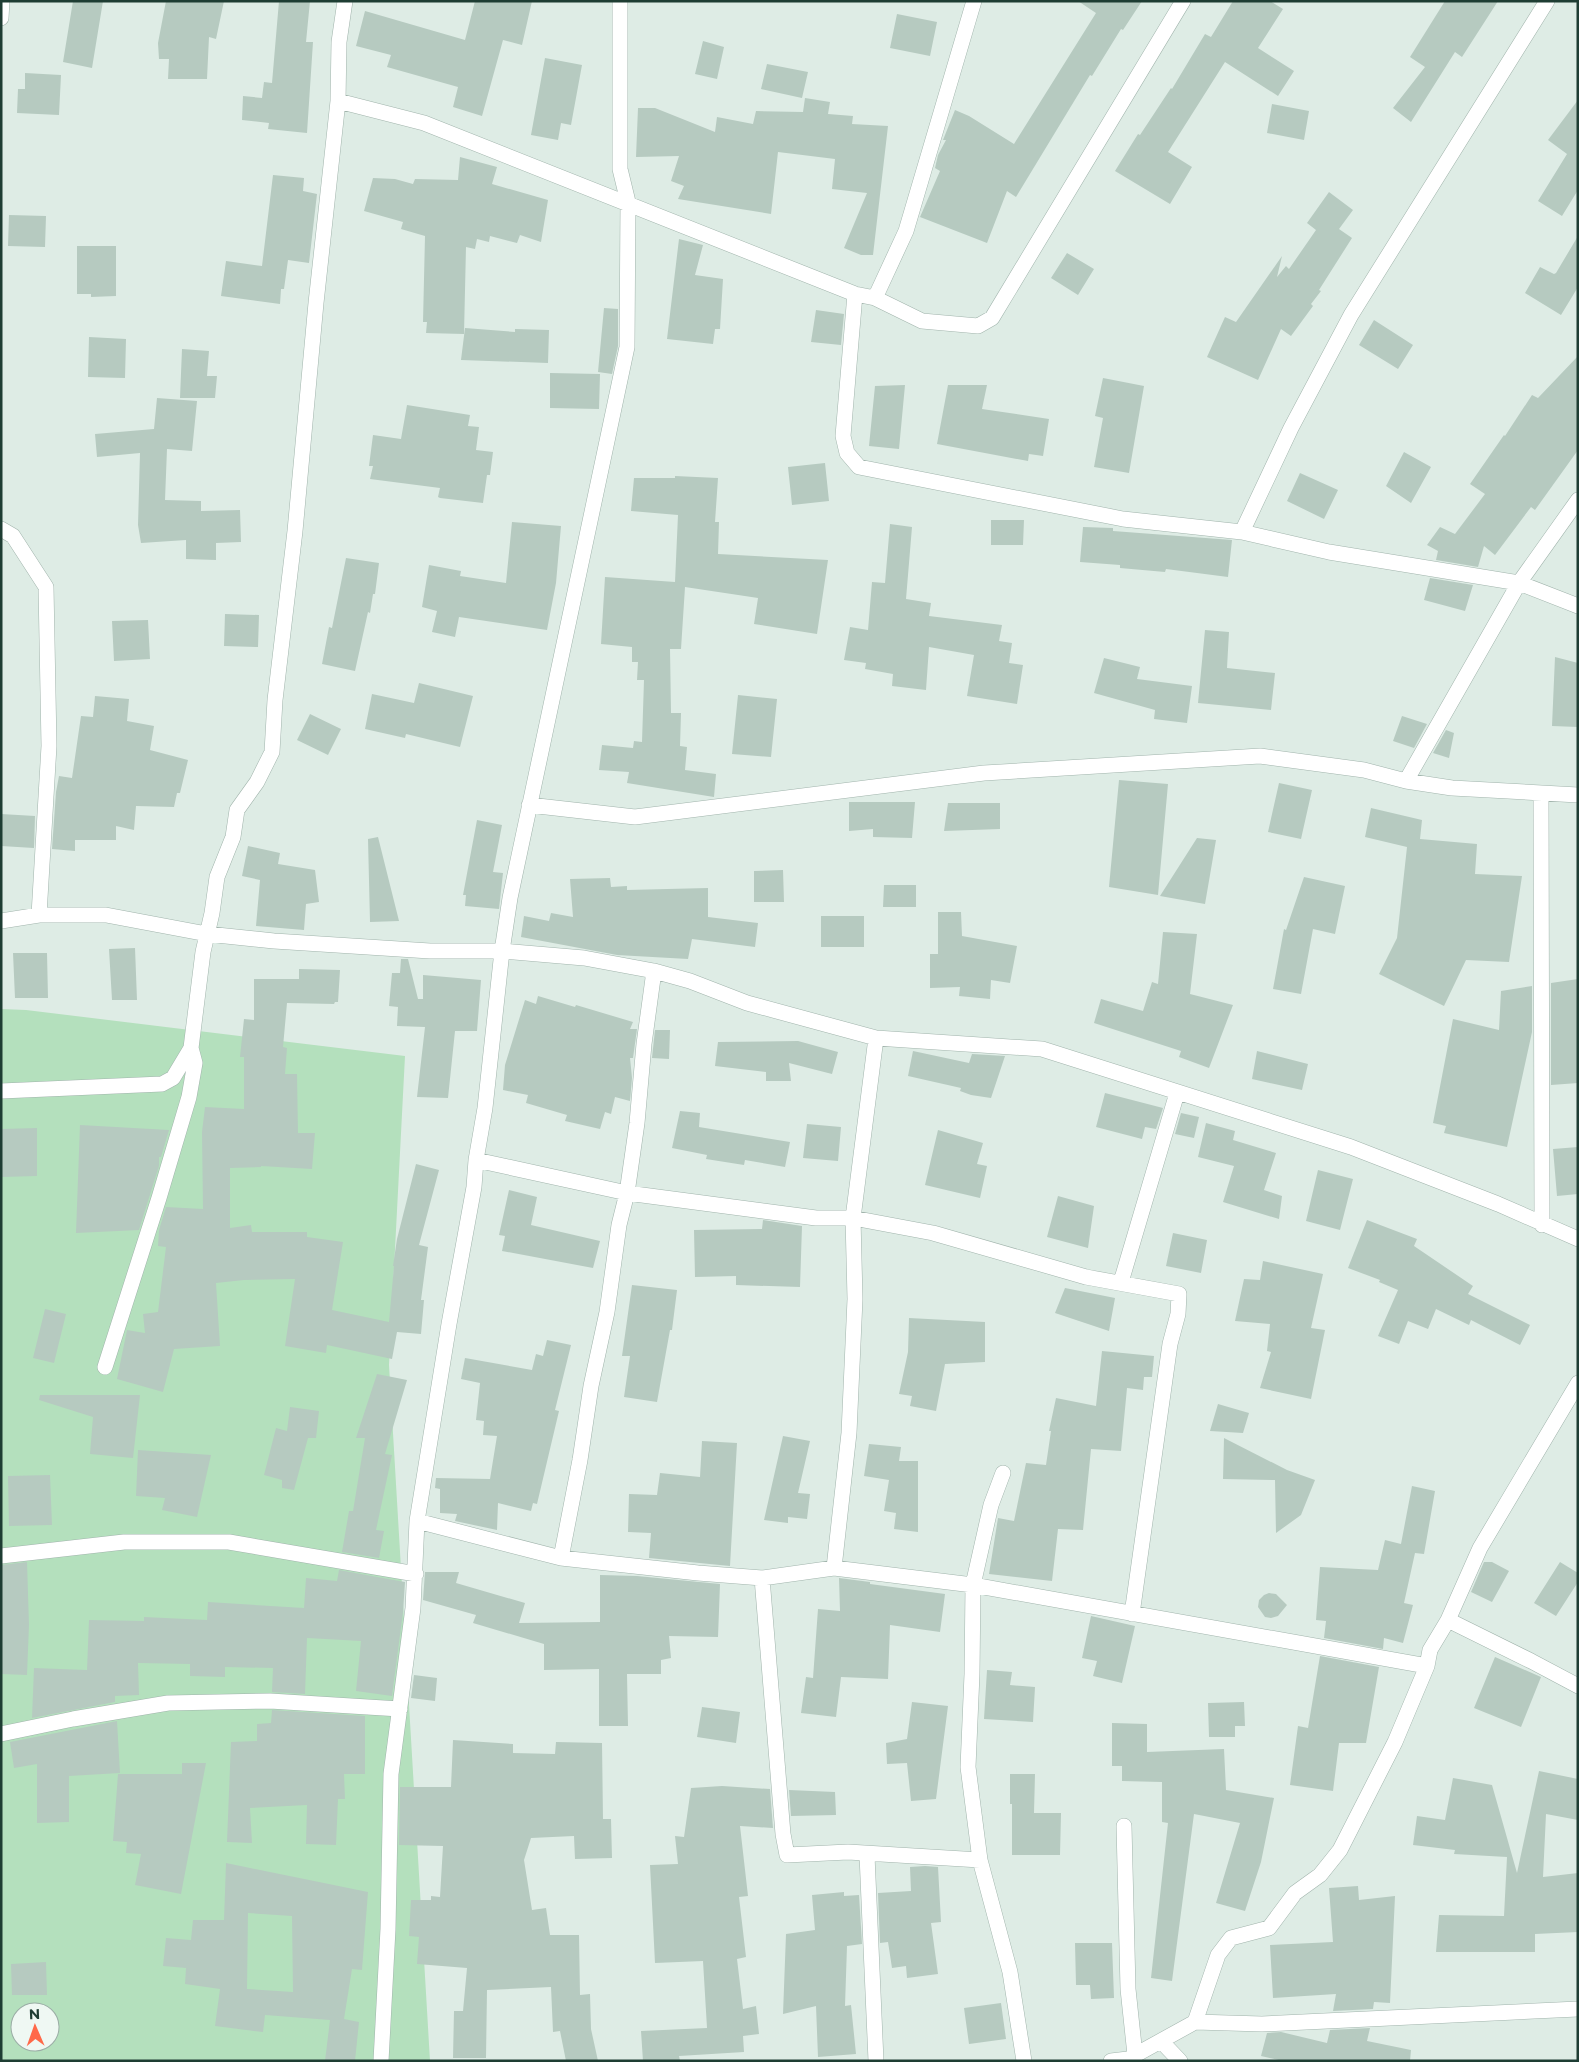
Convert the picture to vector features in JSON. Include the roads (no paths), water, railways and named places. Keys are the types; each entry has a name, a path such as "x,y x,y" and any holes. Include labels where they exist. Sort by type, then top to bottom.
{"street":[{"path":"1,18 2,1"},
{"path":"105,1367 189,1097 195,1063 191,1048 202,952 218,877 233,837 236,810 257,782 272,752 275,700 295,531 316,303 338,101 339,42 345,1"},
{"path":"381,2061 388,1929 391,1774 416,1574 417,1521 449,1324 474,1188 510,898 627,347 628,202 620,169 620,1"},
{"path":"875,298 906,231 974,1"},
{"path":"338,101 424,123 628,202 855,294 875,298 922,321 978,326 992,318 1184,1"},
{"path":"1242,532 1291,428 1351,315 1547,1"},
{"path":"855,294 843,436 847,453 859,467 1123,519 1242,532 1329,552 1519,583 1578,606"},
{"path":"1406,781 1519,583 1578,500"},
{"path":"1,529 12,536 46,587 49,746 39,916"},
{"path":"529,805 635,817 984,773 1260,756 1364,770 1406,781 1452,788 1578,795"},
{"path":"1541,793 1542,1225"},
{"path":"1,921 39,916 106,915 207,934 274,941 430,951 502,951 584,958 654,971 690,981 747,1003 876,1038 1042,1049 1351,1147 1498,1204 1542,1225 1578,1239"},
{"path":"562,1558 580,1460 590,1386 607,1312 619,1225 627,1193 638,1123 644,1044 654,971"},
{"path":"834,1568 850,1433 855,1299 853,1218 876,1038"},
{"path":"162,1084 173,1078 191,1048"},
{"path":"1,1091 162,1084 176,1087 189,1097"},
{"path":"1121,1282 1177,1093"},
{"path":"476,1160 627,1193 816,1218 853,1218 933,1233 1086,1277 1179,1294 1178,1314 1170,1344 1132,1614"},
{"path":"1195,2022 1218,1955 1231,1938 1269,1928 1295,1893 1320,1875 1340,1850 1394,1742 1426,1666 1430,1650 1448,1620 1480,1548 1578,1383"},
{"path":"1003,1473 991,1505 973,1584 968,1767 980,1860 1010,1972 1024,2061"},
{"path":"417,1521 562,1558 762,1578 834,1568 973,1584 1426,1666"},
{"path":"1,1556 124,1542 229,1542 416,1574"},
{"path":"762,1578 782,1824 787,1855 848,1852 867,1855 980,1860"},
{"path":"1448,1620 1578,1686"},
{"path":"1,1734 73,1719 168,1703 270,1701 400,1709"},
{"path":"1124,1826 1131,2058"},
{"path":"867,1855 876,2061"},
{"path":"1111,2061 1131,2058 1195,2022 1262,2024 1578,2009"},
{"path":"1161,2041 1180,2061"}]}
